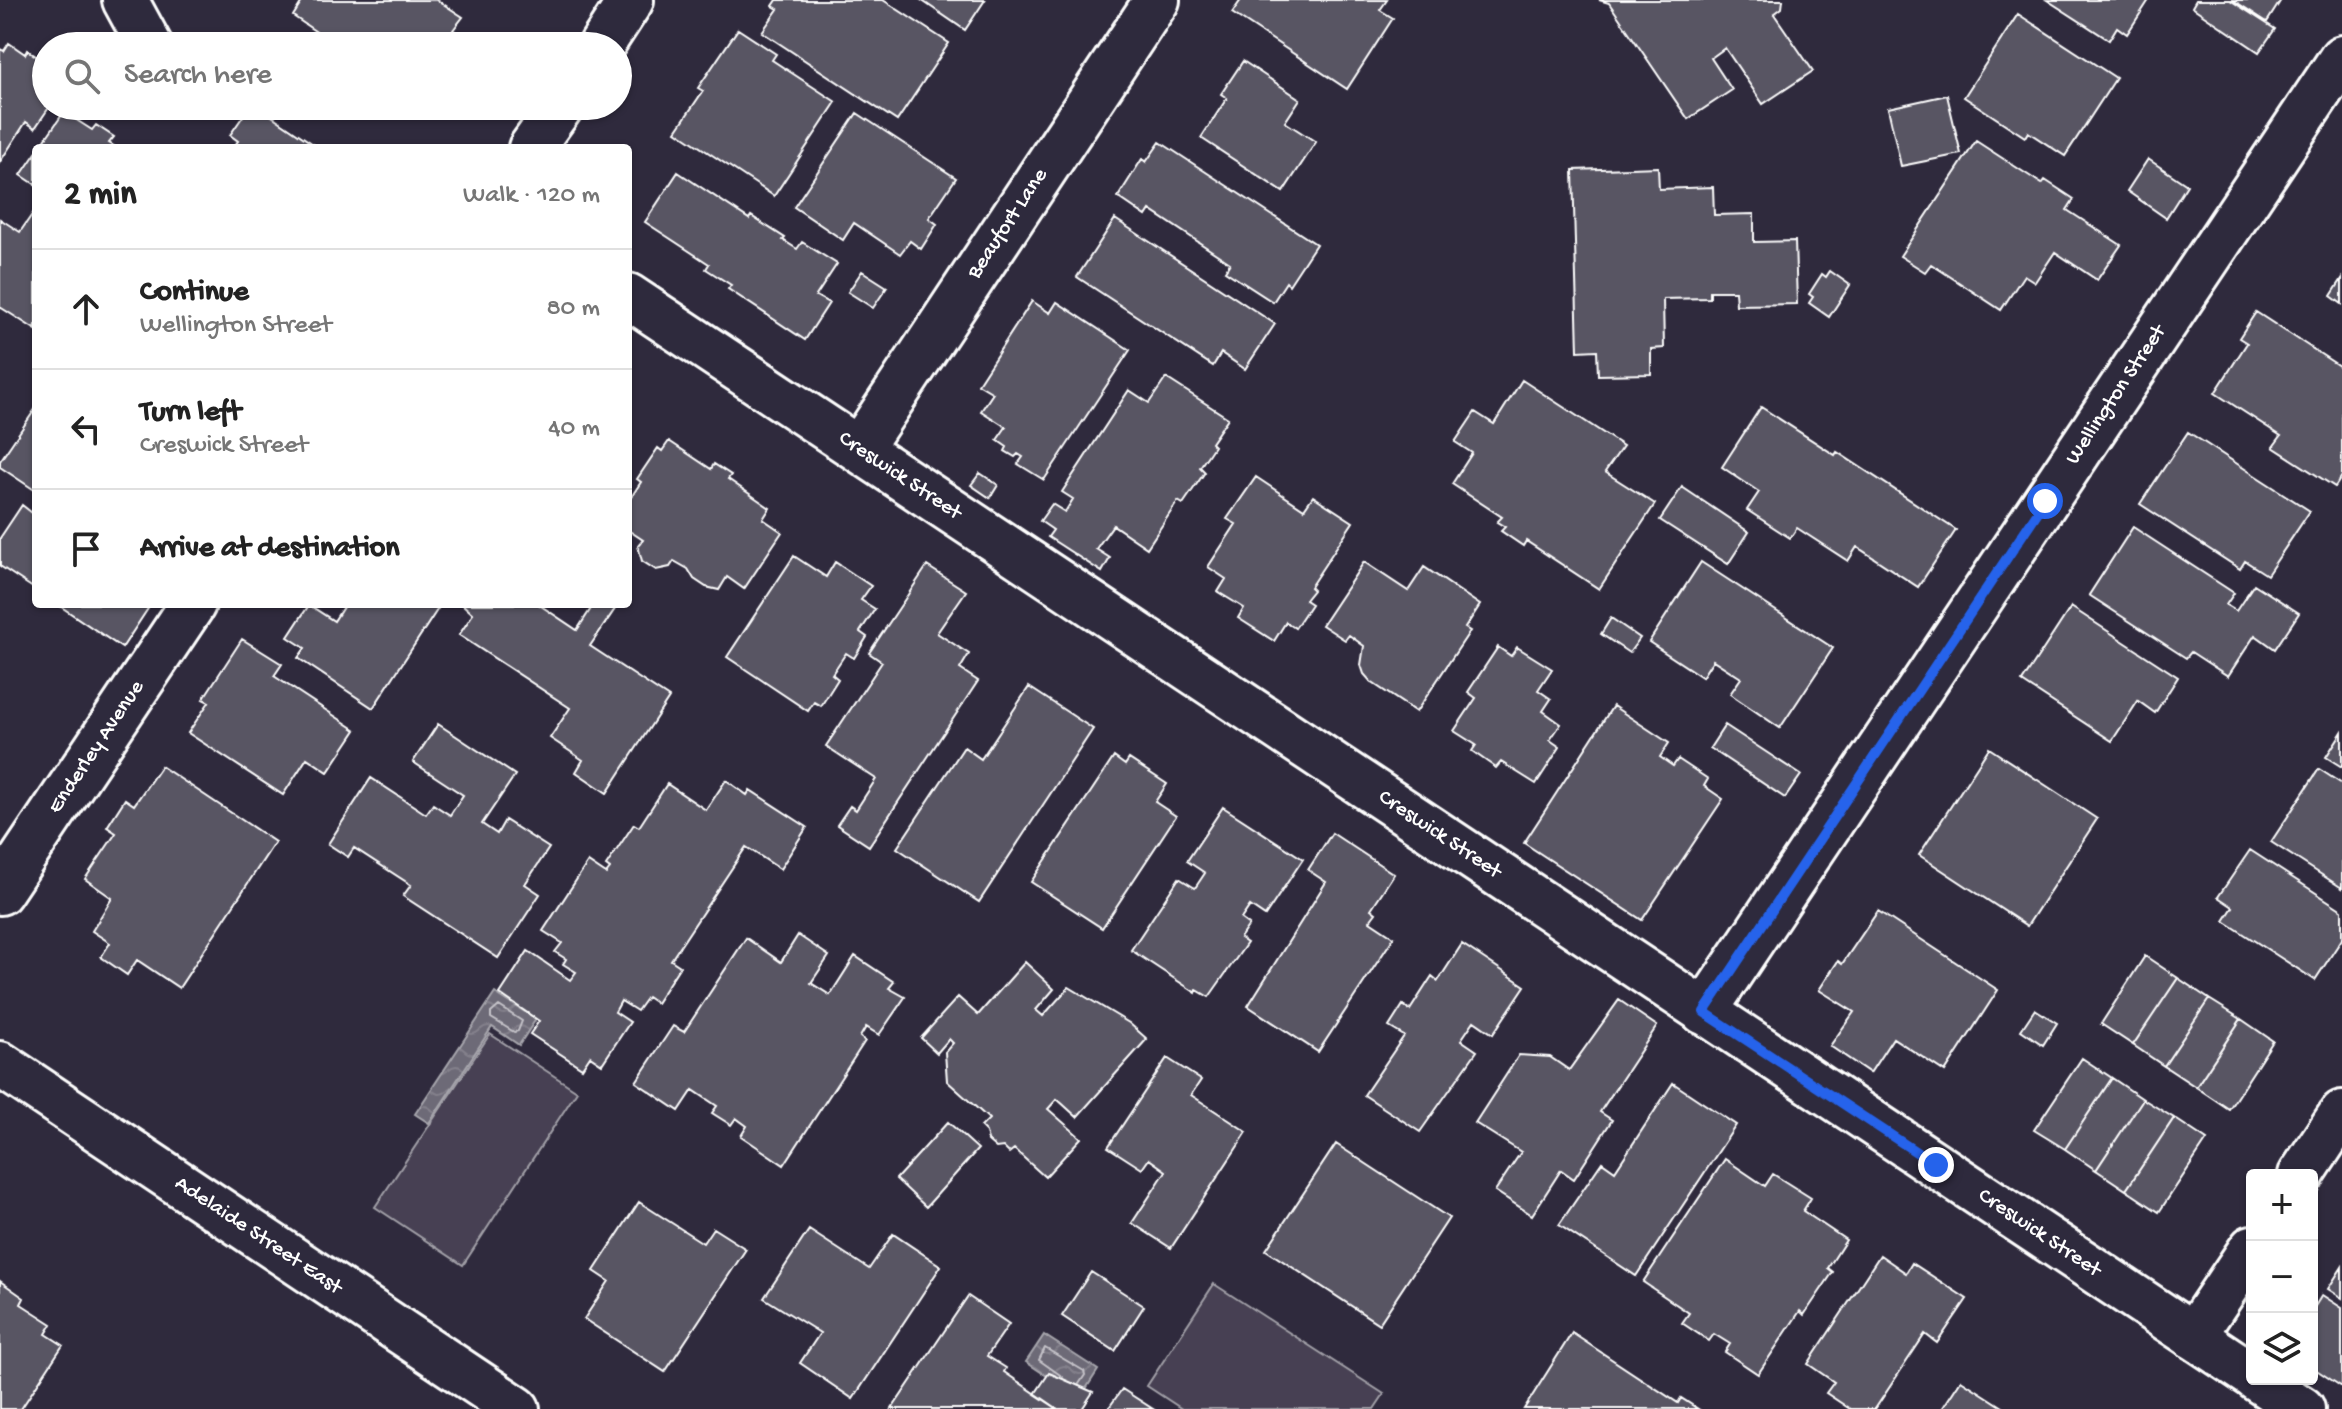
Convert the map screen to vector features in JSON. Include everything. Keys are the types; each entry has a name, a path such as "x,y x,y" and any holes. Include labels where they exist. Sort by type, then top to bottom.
{"street":[{"path":"125,0 142,32"},
{"path":"610,32 631,0"},
{"name":"Beaufort Lane","path":"859,449 1157,0"},
{"name":"Wellington Street","path":"1704,1012 2342,58"},
{"path":"534,144 551,120"},
{"name":"Creswick Street","path":"632,299 2246,1371"},
{"name":"Enderley Avenue","path":"0,892 190,608"},
{"name":"Adelaide Street East","path":"0,1064 517,1409"},
{"path":"2305,1169 2342,1113"},
{"path":"2193,1336 2246,1257"},
{"path":"2266,1385 2302,1409"}],"shaded area":[{"path":"490,1034 577,1091 463,1265 375,1207"},
{"path":"1214,1284 1384,1394 1374,1409 1182,1409 1147,1386"}],"water":[{"path":"495,993 536,1019 519,1045 492,1027 429,1123 415,1114"},
{"path":"1044,1335 1098,1370 1080,1398 1026,1362"}],"building":[{"path":"303,0 437,0 463,17 453,30 456,32 316,32 293,16"},
{"path":"777,0 883,0 949,43 897,121 762,32 778,9 773,6"},
{"path":"921,0 985,0 965,30"},
{"path":"1241,0 1387,0 1380,10 1393,18 1347,89 1232,13"},
{"path":"1599,0 1783,0 1782,8 1774,14 1813,71 1763,104 1725,48 1711,58 1732,90 1688,119 1609,3"},
{"path":"2047,0 2149,0 2127,34 2117,27 2109,40"},
{"path":"2196,0 2230,0 2275,29 2259,52 2192,7"},
{"path":"2233,0 2281,0 2267,22"},
{"path":"2018,14 2116,78 2065,156 2028,132 2025,137 1964,97"},
{"path":"738,29 776,54 772,60 836,102 774,196 676,131 703,91 698,88"},
{"path":"9,43 25,54 27,50 32,53 32,120 40,120 35,128 26,122 0,162 0,49 4,51"},
{"path":"1243,61 1300,99 1285,122 1316,142 1283,192 1201,138 1227,98 1221,94"},
{"path":"1947,95 1961,154 1901,166 1888,108"},
{"path":"857,113 956,178 929,218 937,224 921,249 910,241 900,254 854,223 843,240 794,207"},
{"path":"58,120 76,120 92,130 96,125 114,137 111,144 42,144"},
{"path":"240,120 278,120 313,144 236,144 238,141 230,135"},
{"path":"1976,141 2042,184 2045,180 2074,199 2067,210 2121,245 2097,280 2055,252 2035,282 2024,275 2001,310 1931,264 1925,272 1900,256"},
{"path":"1160,142 1316,244 1289,285 1286,282 1273,302 1225,271 1230,263 1150,210 1146,216 1118,197 1142,159 1146,162"},
{"path":"32,159 32,182 21,175"},
{"path":"2148,159 2187,185 2166,218 2127,191"},
{"path":"1658,167 1659,189 1713,187 1714,215 1754,214 1754,242 1795,241 1797,304 1736,305 1735,291 1710,291 1710,298 1663,299 1664,348 1651,349 1651,374 1598,375 1597,350 1578,351 1573,170"},
{"path":"678,172 749,219 751,216 785,238 783,240 797,249 802,242 837,264 816,296 829,303 805,340 728,289 731,285 706,269 709,264 645,222"},
{"path":"32,215 32,327 0,307 0,219 20,232"},
{"path":"1115,219 1275,324 1245,369 1221,353 1213,366 1077,277"},
{"path":"862,271 887,287 873,308 848,292"},
{"path":"1830,271 1850,285 1829,317 1809,303 1813,297 1809,294 1822,274 1826,277"},
{"path":"2342,279 2342,304 2331,296"},
{"path":"1032,301 1050,313 1057,302 1130,350 1044,480 1018,464 1023,457 1018,454 1015,457 1005,451 1007,447 997,440 1006,427 981,411 993,393 978,384"},
{"path":"2256,312 2342,368 2342,476 2335,487 2273,447 2281,436 2215,393 2247,343 2239,338"},
{"path":"1166,378 1228,418 1200,467 1205,472 1183,504 1178,501 1147,548 1113,525 1096,549 1110,558 1102,572 1048,537 1053,530 1040,521 1052,504 1065,512 1073,499 1062,492 1129,390 1149,403"},
{"path":"1522,380 1623,446 1605,472 1655,504 1599,589 1526,541 1523,546 1501,531 1505,527 1497,522 1502,517 1452,484 1472,453 1455,442 1475,412 1494,424"},
{"path":"1761,407 1835,455 1837,452 1956,530 1918,587 1857,547 1848,561 1797,528 1790,538 1747,510 1759,492 1722,467"},
{"path":"32,414 32,488 0,467 0,461"},
{"path":"2188,432 2310,511 2267,575 2245,561 2240,569 2140,504"},
{"path":"669,441 711,469 714,464 731,475 728,479 770,508 763,519 782,532 744,589 727,577 719,590 706,587 694,579 688,569 674,561 670,567 656,570 642,561 638,546 643,540 632,533 632,496 641,482 637,479 658,448 662,451"},
{"path":"980,473 998,485 990,498 971,485"},
{"path":"1256,477 1304,509 1313,496 1353,522 1310,587 1313,590 1305,600 1311,604 1295,628 1286,622 1274,641 1238,618 1244,608 1218,592 1226,579 1208,567 1236,524 1227,519"},
{"path":"1682,487 1749,532 1728,564 1660,520"},
{"path":"22,505 32,513 32,587 0,566 0,538"},
{"path":"2133,527 2234,593 2226,605 2236,611 2254,584 2299,613 2275,649 2255,635 2228,676 2191,652 2186,658 2089,595"},
{"path":"794,556 826,577 835,562 871,586 861,600 875,609 860,632 867,637 854,658 846,653 832,674 838,679 821,706 814,702 808,711 727,657"},
{"path":"1364,562 1408,591 1424,567 1480,605 1465,628 1470,631 1416,712 1364,674 1361,665 1364,646 1349,635 1345,640 1322,625"},
{"path":"1701,562 1833,648 1780,728 1730,694 1741,678 1713,660 1702,677 1649,642"},
{"path":"927,566 966,591 937,633 969,654 960,669 978,681 869,846 837,825 850,806 856,810 876,779 826,746 882,662 869,653"},
{"path":"2071,607 2178,677 2155,713 2138,701 2112,741 2022,682"},
{"path":"63,608 148,608 122,648"},
{"path":"307,608 314,608 334,621 342,608 438,608 373,708 298,658 305,648 288,637"},
{"path":"466,608 544,608 577,630 591,608 615,609 590,646 669,698 607,793 576,772 583,760 550,738 570,708 459,635 473,614"},
{"path":"1611,618 1640,638 1629,653 1601,634"},
{"path":"242,639 282,664 274,676 356,730 328,772 307,758 283,795 188,733 209,702 203,699"},
{"path":"1498,647 1511,656 1517,647 1552,669 1538,690 1551,699 1543,711 1561,724 1550,740 1560,747 1536,784 1501,762 1496,768 1472,751 1476,745 1454,731 1476,698 1468,692"},
{"path":"1029,687 1093,729 979,902 897,848 964,747 981,759"},
{"path":"1613,706 1669,743 1660,757 1673,766 1678,759 1708,779 1704,786 1723,799 1642,920 1524,843"},
{"path":"438,724 515,775 482,824 497,834 505,820 549,848 525,884 540,894 498,958 403,896 411,885 354,848 348,857 328,844 371,778 426,814 433,804 450,815 463,795 413,762"},
{"path":"1725,725 1801,775 1785,798 1710,748"},
{"path":"2342,732 2342,767 2326,757"},
{"path":"1989,748 2097,819 2027,926 1919,855"},
{"path":"1114,757 1125,765 1129,759 1167,784 1155,802 1176,816 1102,928 1031,882"},
{"path":"161,766 275,842 179,988 137,960 127,975 101,957 110,943 92,931 112,898 85,879 116,833 107,827 125,799 134,805"},
{"path":"2319,769 2342,784 2342,888 2271,842"},
{"path":"726,780 747,795 750,790 807,827 780,869 746,847 671,960 680,966 656,1003 647,997 637,1011 621,1001 615,1012 630,1022 602,1064 590,1056 582,1068 530,1034 539,1021 500,994 528,951 570,980 576,972 563,964 566,959 555,952 562,943 543,931 588,862 606,874 610,869 606,866 634,824 639,827 667,784 706,810"},
{"path":"1223,807 1303,859 1265,916 1250,906 1241,919 1249,925 1240,938 1247,943 1209,997 1197,990 1196,993 1131,950 1179,878 1195,888 1205,873 1187,861"},
{"path":"1332,833 1394,874 1371,909 1376,913 1370,921 1394,937 1318,1052 1248,1006 1326,882 1308,870"},
{"path":"2250,850 2342,910 2342,939 2315,980 2224,921 2233,907 2218,897"},
{"path":"1878,911 1998,990 1945,1072 1893,1038 1870,1073 1830,1046 1854,1012 1819,990 1838,961 1842,964"},
{"path":"798,935 829,956 811,983 830,995 855,956 894,982 889,988 905,997 879,1035 866,1027 860,1037 865,1041 784,1165 741,1136 747,1126 736,1118 731,1125 712,1113 717,1106 693,1090 679,1111 636,1082 673,1026 684,1032 746,938 781,962"},
{"path":"1462,944 1525,986 1493,1034 1474,1021 1461,1040 1477,1051 1420,1132 1364,1095 1404,1036 1389,1027 1403,1005 1410,1010 1432,976 1438,981"},
{"path":"2145,956 2178,978 2133,1045 2101,1024"},
{"path":"1025,962 1054,989 1036,1010 1043,1016 1069,987 1129,1023 1147,1039 1077,1117 1057,1099 1048,1109 1081,1138 1045,1177 1014,1149 1009,1153 988,1141 981,1127 989,1119 947,1081 945,1052 953,1043 949,1039 937,1053 921,1038 958,997 978,1015"},
{"path":"2178,978 2209,999 2164,1066 2133,1045"},
{"path":"2209,999 2241,1019 2196,1087 2164,1066"},
{"path":"1619,1000 1657,1026 1600,1112 1612,1120 1574,1179 1561,1170 1532,1215 1495,1191 1521,1152 1475,1123 1519,1055 1550,1057 1569,1070"},
{"path":"2035,1009 2057,1023 2043,1045 2021,1030"},
{"path":"2241,1019 2273,1041 2229,1109 2196,1087"},
{"path":"1167,1058 1201,1080 1191,1095 1247,1132 1171,1248 1132,1223 1166,1171 1149,1159 1142,1169 1108,1147"},
{"path":"2082,1058 2112,1078 2065,1149 2034,1130"},
{"path":"2112,1078 2143,1099 2096,1170 2065,1149"},
{"path":"1673,1083 1736,1125 1636,1276 1559,1225 1602,1162 1615,1171"},
{"path":"2143,1099 2174,1118 2126,1190 2096,1170"},
{"path":"2174,1118 2207,1140 2159,1212 2126,1190"},
{"path":"948,1122 978,1149 926,1207 896,1179"},
{"path":"1336,1144 1449,1218 1379,1324 1266,1250"},
{"path":"1725,1159 1765,1186 1773,1174 1811,1198 1803,1211 1846,1240 1828,1268 1833,1272 1804,1315 1800,1311 1758,1374 1725,1352 1730,1344 1714,1334 1709,1341 1682,1323 1689,1313 1643,1282"},
{"path":"639,1202 703,1243 713,1228 746,1249 665,1372 584,1319 609,1281 594,1271"},
{"path":"809,1230 869,1269 893,1234 941,1266 853,1399 800,1363 820,1333 764,1298"},
{"path":"1880,1255 1906,1273 1912,1263 1967,1299 1937,1343 1925,1334 1875,1409 1850,1409 1826,1393 1834,1382 1808,1364"},
{"path":"2342,1267 2342,1298 2328,1289"},
{"path":"1091,1272 1144,1306 1115,1351 1062,1316"},
{"path":"0,1281 24,1298 21,1304 52,1324 46,1334 63,1345 21,1409 0,1409"},
{"path":"2322,1295 2342,1308 2342,1387 2318,1371 2318,1301"},
{"path":"968,1296 1009,1324 987,1356 1006,1368 1004,1372 1058,1409 892,1409"},
{"path":"1572,1333 1678,1403 1681,1398 1698,1409 1524,1409"},
{"path":"1049,1373 1093,1392 1082,1409 1058,1409 1035,1394"},
{"path":"1961,1380 2006,1409 1942,1409"},
{"path":"1122,1389 1153,1409 1108,1409"}],"route":[{"path":"1936,1165 1704,1012 2045,501"}]}
